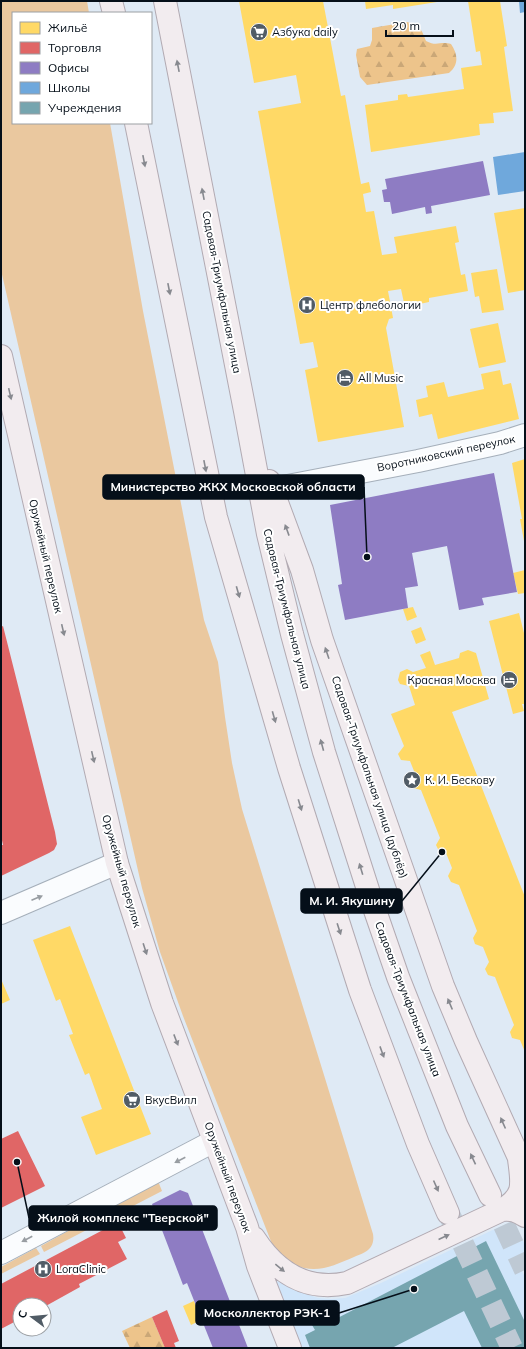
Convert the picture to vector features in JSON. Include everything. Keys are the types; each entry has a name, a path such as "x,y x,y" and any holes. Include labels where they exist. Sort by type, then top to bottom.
{"main road":[{"path":"111,1 114,12"},
{"name":"Садовая-Триумфальная улица","path":"165,1 246,411 268,534 292,634 324,752 370,896 398,976 457,1126 496,1202"},
{"path":"136,124 216,517 289,768 360,990 418,1144 448,1213"},
{"name":"Оружейный переулок","path":"1,356 117,863 162,1003 247,1227 258,1266 290,1348"},
{"name":"Садовая-Триумфальная улица (дублёр)","path":"246,411 272,489 302,570 322,640 443,986 522,1165 522,1181 516,1200 496,1202 347,1282 336,1285 322,1286 290,1276 277,1266 262,1250 247,1227"},
{"path":"496,1202 525,1216"}],"street":[{"name":"Воротниковский переулок","path":"272,489 418,461 500,443 525,435"},
{"path":"1,913 117,863"},
{"path":"1,1253 214,1141"}],"shaded area":[{"path":"1,1 87,1 89,12 12,12 12,124 110,124 143,311 204,620 218,662 232,763 242,809 373,1234 372,1245 367,1251 329,1267 311,1269 299,1267 286,1259 272,1244 183,1016 160,952 142,888 1,270"},
{"path":"158,1181 162,1191 44,1252 41,1246"},
{"path":"501,1226 506,1226 515,1230 525,1244 525,1260 520,1267 525,1277 525,1348 296,1348 275,1281 281,1282 294,1290 318,1298 345,1298 381,1283"},
{"path":"36,1248 40,1254 1,1274 1,1267"}],"green space":[{"path":"407,22 418,26 426,41 430,43 451,44 456,55 455,66 449,73 367,85 360,77 356,55 357,49 370,46 372,40 372,28"},
{"path":"152,1317 165,1348 130,1348 122,1331"}],"building: Жильё":[{"path":"239,1 323,1 341,96 345,95 361,184 369,182 371,192 363,194 366,212 374,211 382,255 397,253 394,237 456,226 459,242 455,243 461,275 465,274 468,291 429,298 429,302 415,305 414,301 404,303 401,289 388,291 393,318 389,319 386,328 404,427 318,442 305,370 318,367 313,342 300,344 258,111 301,103 296,75 254,83"},
{"path":"365,1 437,2 393,9 393,5 366,9"},
{"path":"468,1 500,1 507,46 504,47 513,111 493,113 494,123 479,124 480,135 371,152 365,105 398,100 398,95 407,94 408,97 464,89 461,68 482,65 480,51 476,52"},
{"path":"525,208 525,290 508,293 494,213"},
{"path":"497,269 504,310 482,313 479,296 475,297 471,273"},
{"path":"498,323 506,362 479,368 470,329"},
{"path":"500,370 503,385 511,383 519,419 438,439 432,414 419,417 416,400 428,397 426,386 444,382 448,397 484,389 481,374"},
{"path":"525,459 524,541 520,519 522,519 512,463"},
{"path":"525,570 525,593 518,594 513,573"},
{"path":"413,607 417,617 407,621 403,609"},
{"path":"519,613 525,637 525,704 522,704 524,711 513,714 489,621"},
{"path":"421,627 426,640 416,644 411,631"},
{"path":"468,650 476,653 489,699 452,712 525,897 525,1052 520,1040 512,1038 510,1032 514,1025 495,977 488,975 485,969 489,962 483,947 475,944 473,938 477,931 459,885 451,882 448,876 452,868 446,853 439,851 436,845 440,838 421,790 413,788 410,782 416,776 410,761 401,760 398,754 404,746 391,714 415,705 409,686 400,684 398,680 400,672 407,669 413,672 426,668 420,655 430,651 435,665 459,658 460,653"},
{"path":"70,926 151,1134 96,1155 81,1117 102,1109 89,1073 85,1075 69,1035 73,1034 60,999 56,1001 33,940"},
{"path":"1,979 10,1000 1,1004"},
{"path":"194,1301 201,1320 191,1325 183,1306"}],"building: Торговля":[{"path":"3,626 57,844 54,850 49,853 1,876 1,845 3,845 1,836 1,627"},
{"path":"18,1131 45,1186 1,1208 1,1139"},
{"path":"118,1222 126,1238 118,1242 127,1259 79,1284 80,1287 52,1303 52,1297 12,1297 12,1323 1,1329 1,1284"},
{"path":"167,1310 179,1341 174,1343 176,1348 165,1348 152,1317"}],"building: Офисы":[{"path":"483,161 490,195 431,206 432,213 426,214 425,207 392,214 390,202 384,202 382,190 387,189 385,179"},
{"path":"494,473 517,592 482,598 484,605 459,610 447,546 412,553 418,586 405,588 408,608 345,620 338,585 342,584 330,505"},
{"path":"180,1190 188,1193 248,1348 213,1348 187,1283 183,1285 152,1204"}],"building: Школы":[{"path":"519,1 525,1 525,12 520,13"},
{"path":"525,152 525,191 498,195 493,157"}],"building: Учреждения":[{"path":"486,1241 525,1322 525,1348 482,1348 464,1311 392,1348 310,1348 305,1335 315,1330 312,1325 325,1318 328,1323"}],"tunnel":[{"path":"490,1195 525,1270"},
{"path":"449,1214 512,1348"}],"place":[{"name":"Азбука daily","path":"259,32"},
{"name":"Центр флебологии","path":"307,305"},
{"name":"All Music","path":"345,378"},
{"name":"Министерство ЖКХ Московской области","path":"367,557"},
{"name":"Красная Москва","path":"509,680"},
{"name":"К. И. Бескову","path":"412,780"},
{"name":"М. И. Якушину","path":"442,852"},
{"name":"ВкусВилл","path":"132,1100"},
{"name":"Жилой комплекс \"Тверской\"","path":"17,1162"},
{"name":"LoraClinic","path":"43,1269"},
{"name":"Москоллектор РЭК-1","path":"414,1289"}]}
